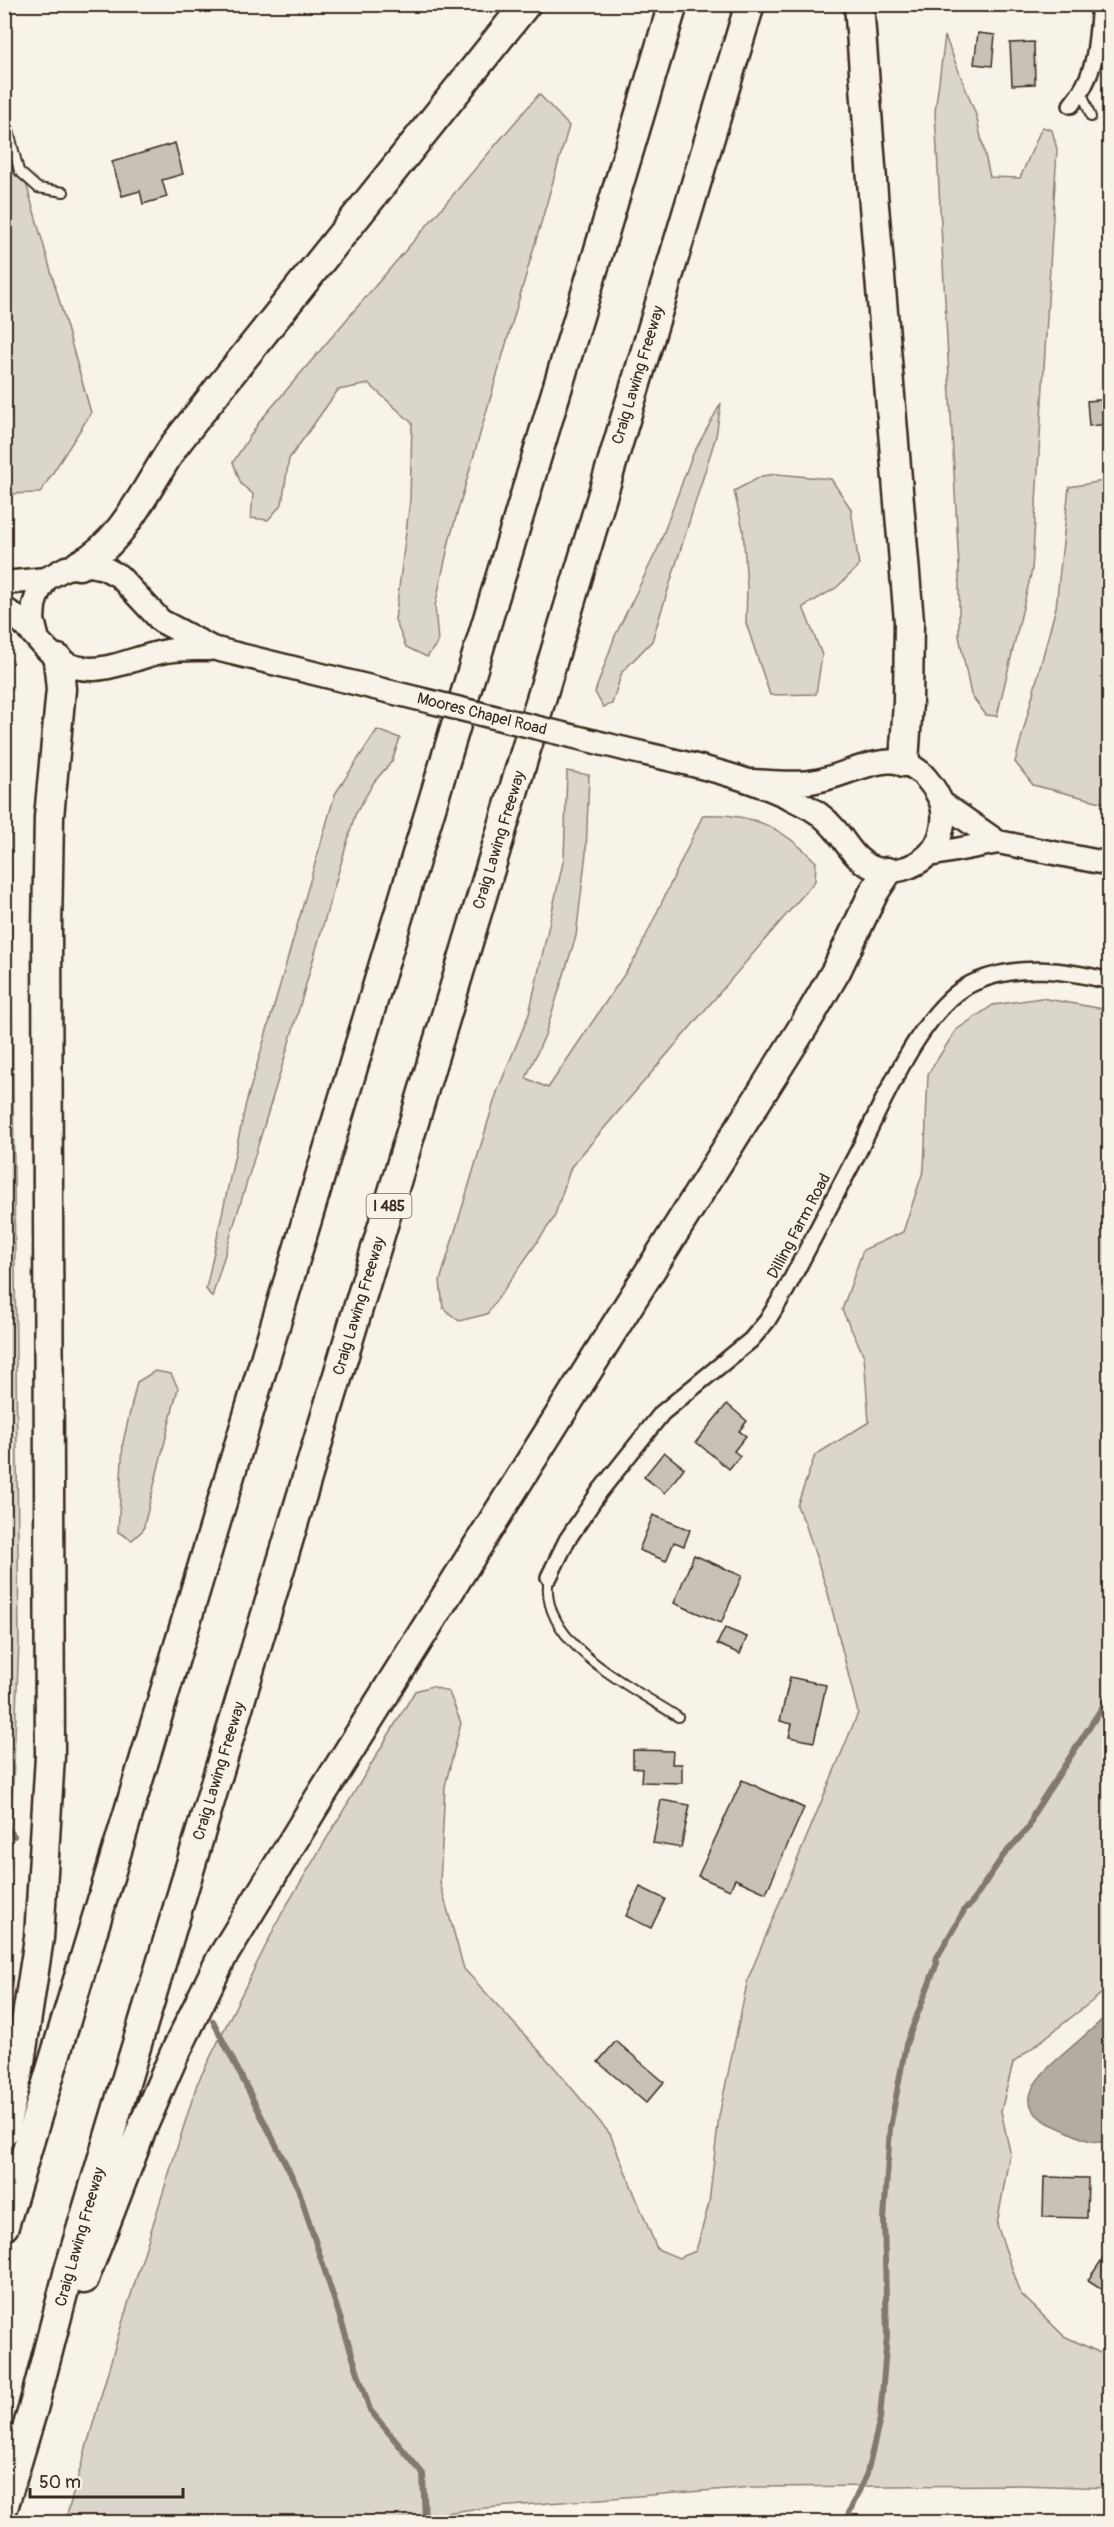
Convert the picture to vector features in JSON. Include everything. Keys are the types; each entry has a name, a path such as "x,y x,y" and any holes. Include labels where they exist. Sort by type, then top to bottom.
{"highway":[{"path":"79,565 95,557 110,543 175,445 526,4"},
{"path":"4,2226 673,4"},
{"name":"Craig Lawing Freeway","path":"4,2505 33,2409 79,2236 750,4"},
{"path":"860,4 863,71 909,621 908,702 904,762"},
{"path":"4,2131 19,2068 39,1938 50,1756 47,930 49,817 61,689 58,659"},
{"path":"33,2409 143,2126 174,2055 221,1959 321,1794 805,1024 836,971 874,892 887,872"}],"main road":[{"path":"4,583 46,579 66,568 79,565"},
{"name":"Moores Chapel Road","path":"79,565 104,568 120,576 161,621 212,648 752,781 799,802 821,815 859,860 887,872"},
{"path":"37,636 33,620 34,605 46,579"},
{"name":"Moores Chapel Road","path":"4,609 37,636 45,648 58,659 78,668 98,670 169,650 212,648"},
{"name":"Moores Chapel Road","path":"752,781 813,782 835,777 872,763 891,760 904,762"},
{"path":"904,762 920,771 932,785 942,803 944,817 942,830 937,844 929,855"},
{"path":"942,803 998,842"},
{"path":"887,872 902,870 929,855 998,842 1110,864"}],"street":[{"path":"1071,105 1082,92 1093,71 1100,4"},
{"name":"Dilling Farm Road","path":"549,1577 567,1540 600,1491 662,1413 670,1404 751,1340 767,1321 786,1290 902,1067 937,1013 973,983 1016,971 1040,969 1110,981"}],"lane":[{"path":"1082,92 1090,117"},
{"path":"4,111 19,171 38,188 64,192"},
{"path":"549,1577 546,1589 548,1601 552,1613 569,1639 605,1670 678,1717"}],"shaded area":[{"path":"945,36 976,115 990,177 1020,178 1042,127 1052,130 1057,149 1032,570 997,716 986,715 971,695 959,636 959,567 935,112"},
{"path":"539,94 569,126 450,538 435,606 438,642 427,657 406,647 395,620 410,500 412,423 369,384 338,390 289,459 282,504 268,520 251,518 253,494 241,484 233,462 260,421"},
{"path":"4,105 91,413 40,493 5,494"},
{"path":"721,403 716,436 652,641 622,672 612,704 603,707 595,692 615,636 658,548 692,456"},
{"path":"777,474 831,479 851,509 859,566 836,588 803,607 822,655 816,694 770,695 746,623 747,587 743,529 734,491 762,476"},
{"path":"1109,480 1109,804 1033,785 1015,762 1056,607 1069,487"},
{"path":"377,730 400,738 392,761 374,782 355,815 212,1297 206,1289 246,1103 335,794"},
{"path":"567,771 589,775 586,853 576,936 545,1035 526,1078 548,1088 636,957 703,815 721,815 752,820 778,831 816,862 815,881 571,1167 554,1218 487,1314 459,1321 443,1308 440,1281 497,1092 529,1014 564,858"},
{"path":"5,785 10,797 19,1642 5,1920"},
{"path":"1041,998 1109,1010 1110,1987 1013,2063 1001,2111 1010,2152 997,2225 1021,2294 1064,2336 1109,2357 1109,2488 1021,2485 753,2487 473,2509 386,2522 65,2522 119,2333 197,2084 282,1913 415,1691 432,1686 449,1692 461,1723 445,1786 440,1883 464,1969 554,2067 610,2134 657,2249 679,2258 696,2251 709,2203 719,2116 748,1979 858,1713 828,1593 805,1523 797,1506 815,1455 869,1422 864,1356 842,1310 863,1250 903,1232 924,1169 928,1074 956,1030 993,1005"},
{"path":"155,1371 171,1374 178,1388 143,1530 132,1540 118,1532 123,1442 137,1382"},
{"path":"1109,2013 1109,2141 1096,2142 1076,2136 1041,2118 1032,2109 1030,2099 1032,2089 1047,2069"}],"building":[{"path":"978,33 995,35 992,66 974,64"},
{"path":"1034,42 1035,84 1012,85 1010,43"},
{"path":"175,143 183,174 162,180 167,197 143,204 140,191 122,196 112,162"},
{"path":"1110,399 1110,424 1089,426 1087,401"},
{"path":"727,1404 747,1421 739,1431 746,1436 734,1451 740,1456 729,1469 696,1442"},
{"path":"664,1452 684,1468 665,1493 644,1477"},
{"path":"653,1515 690,1530 684,1546 674,1542 666,1561 639,1550"},
{"path":"694,1555 742,1576 721,1623 674,1603"},
{"path":"725,1628 747,1637 740,1654 717,1644"},
{"path":"790,1677 826,1685 814,1742 789,1737 792,1724 780,1721"},
{"path":"633,1750 673,1751 672,1764 682,1764 682,1783 641,1782 642,1769 633,1768"},
{"path":"742,1780 804,1808 766,1893 735,1879 730,1890 698,1876"},
{"path":"661,1800 690,1805 681,1848 653,1843"},
{"path":"640,1887 665,1899 651,1928 626,1916"},
{"path":"616,2041 664,2082 646,2103 598,2062"},
{"path":"1044,2177 1088,2178 1087,2218 1043,2217"},
{"path":"1110,2248 1110,2294 1088,2280"}],"waterway":[{"path":"845,2522 867,2473 880,2419 887,2336 884,2220 890,2128 906,2044 937,1963 936,1959 965,1909 1003,1856 1029,1827 1034,1813 1103,1706 1110,1686"},
{"path":"4,1824 14,1836"},
{"path":"213,2021 298,2188 370,2410 423,2474 425,2522"}]}
